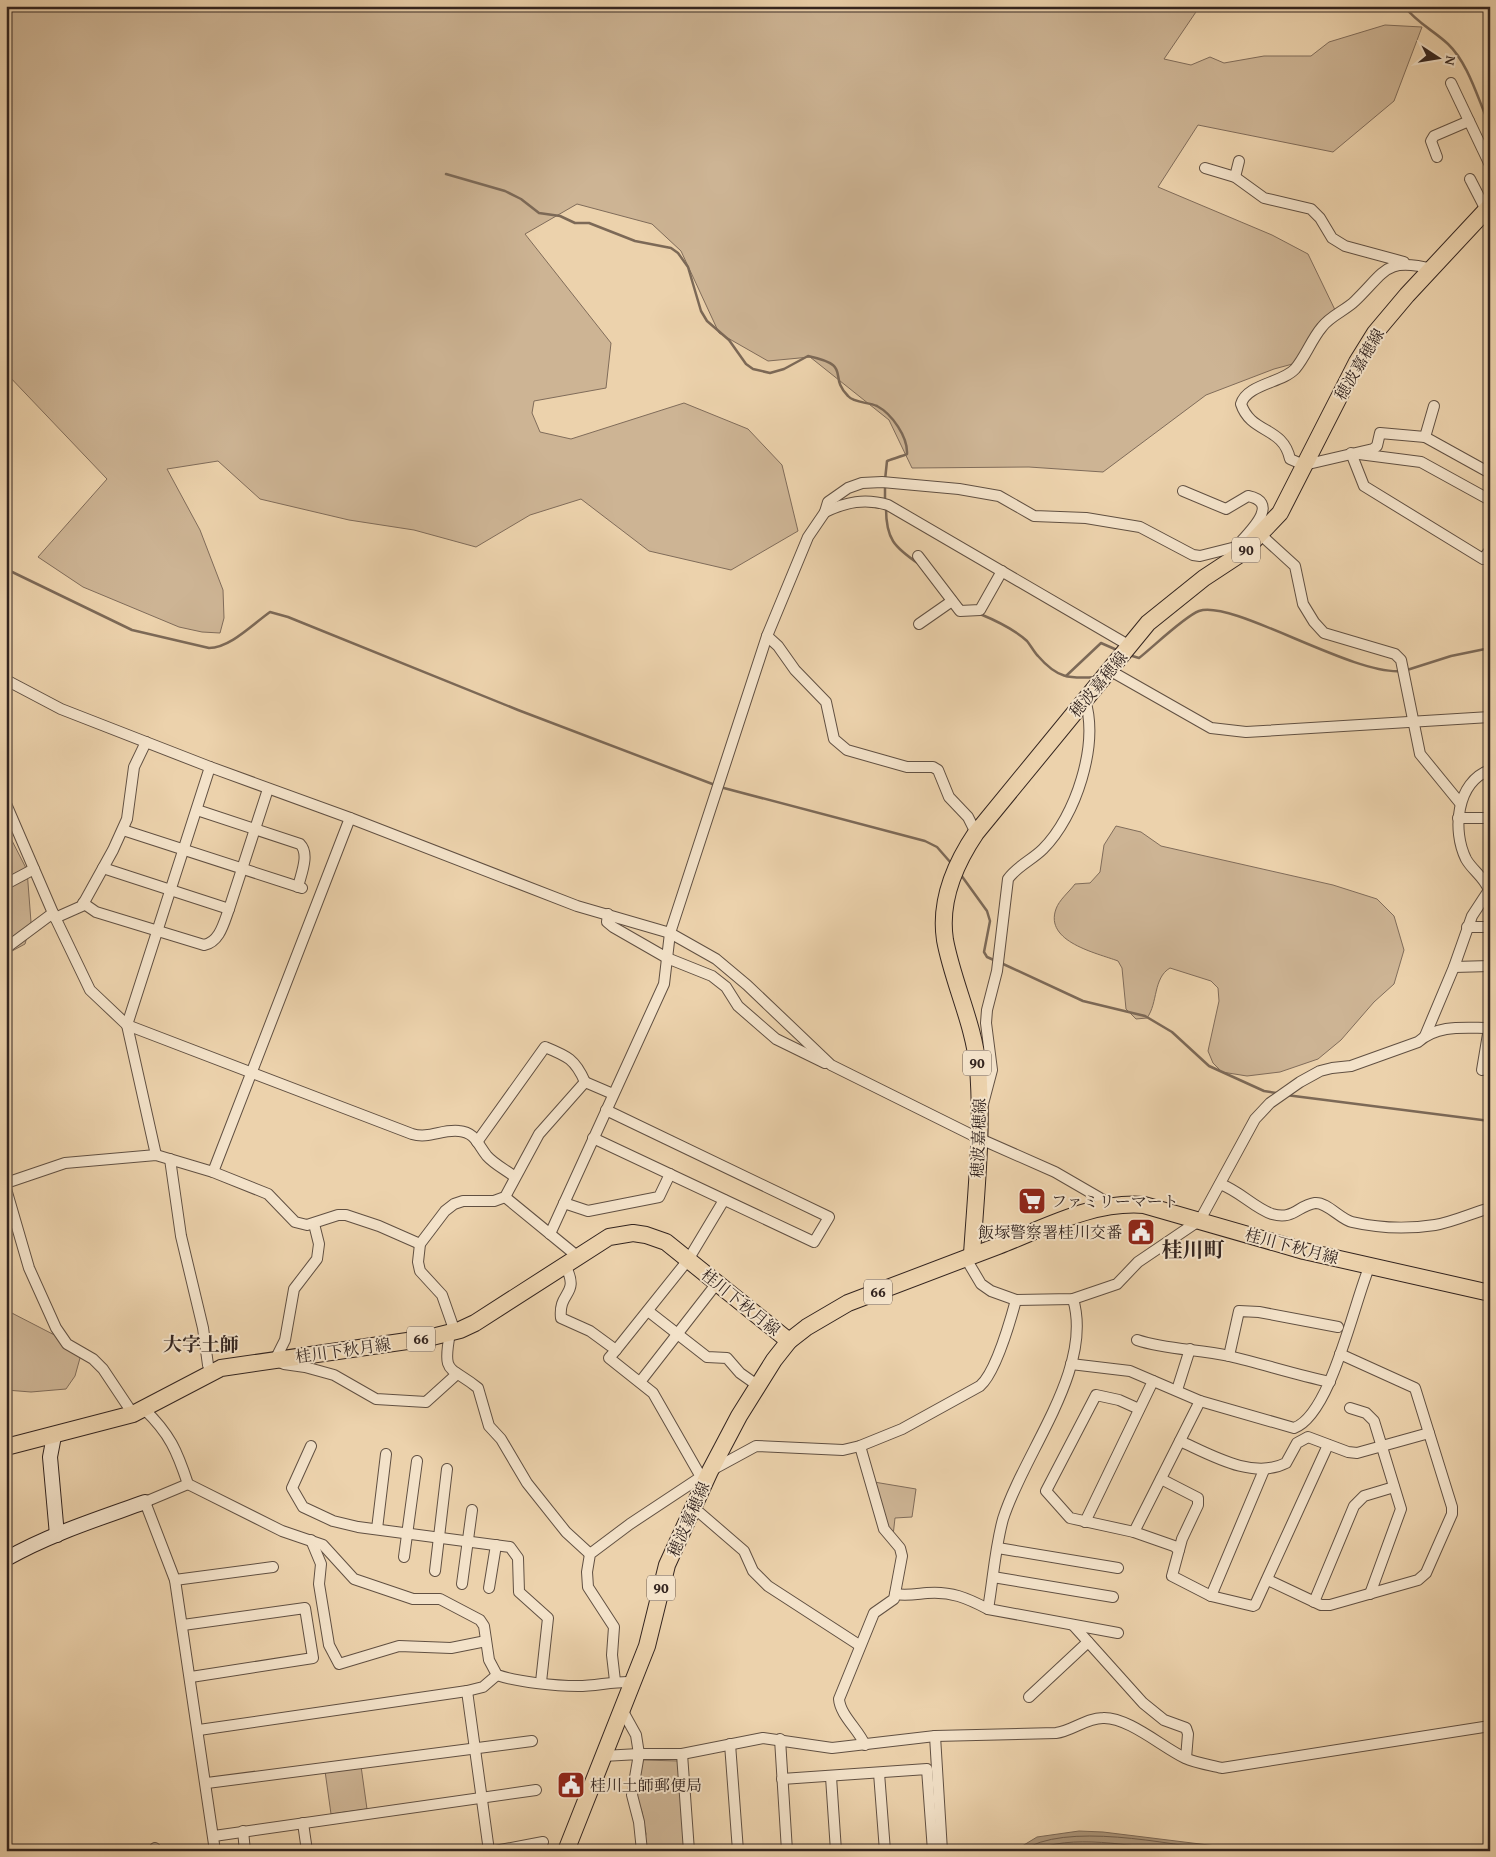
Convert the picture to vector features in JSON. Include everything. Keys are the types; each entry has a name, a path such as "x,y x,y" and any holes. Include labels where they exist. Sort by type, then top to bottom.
{"main road":[{"name":"穂波嘉穂線","path":"969,1256 981,1109 974,1040 945,940 944,918 952,877 959,859 976,833 1148,623 1177,598 1261,535 1280,513 1357,362 1375,333 1407,295 1488,208"},
{"name":"桂川下秋月線","path":"6,1447 54,1436 138,1412 211,1372 237,1364 275,1360 452,1332 475,1323 609,1237 633,1233 666,1242 789,1341 825,1314 848,1303 1065,1219 1112,1205 1144,1205 1304,1251 1490,1294"},
{"name":"穂波嘉穂線","path":"566,1851 647,1646 667,1565 693,1507 705,1474 757,1385 789,1341"}],"street":[{"path":"1452,83 1490,165"},
{"path":"1437,158 1431,146 1434,136 1469,121"},
{"path":"1235,177 1239,161"},
{"path":"1205,168 1235,177 1264,198 1311,209 1320,218 1332,238 1345,246 1433,269"},
{"path":"1470,179 1488,208"},
{"path":"1410,264 1395,265 1380,274 1355,302 1322,326 1294,370 1243,398 1241,404 1248,419 1283,440 1290,459 1304,465 1373,449 1377,446 1380,433 1425,437 1490,473"},
{"path":"1425,437 1434,406"},
{"path":"1351,453 1422,462 1490,500"},
{"path":"1351,453 1364,486 1483,558 1490,550"},
{"path":"550,1234 612,1094 653,1011 664,984 670,932 767,636 806,544 825,512 828,502 848,488 862,482 959,488 999,496 1034,516 1086,518 1140,527 1193,555 1200,556 1239,550 1262,517 1264,510 1255,498 1248,496 1226,509 1182,491"},
{"path":"825,512 840,505 858,501 873,501 888,505 1130,646"},
{"path":"1261,535 1295,566 1303,604 1314,622 1324,633 1395,654 1401,660 1420,754 1460,803"},
{"path":"918,556 960,611 980,610 1002,571"},
{"path":"919,624 952,601"},
{"path":"767,636 778,646 795,670 826,702 834,739 846,750 857,755 907,767 932,767 938,770 949,797 968,817 976,833"},
{"path":"1110,670 1212,728 1228,731 1246,732 1490,717"},
{"path":"6,680 61,709 210,767 350,818 578,906 670,932 716,960 747,985 831,1065"},
{"path":"981,1109 992,1070 986,1023 987,1010 997,971 1008,879 1013,872 1043,849 1062,822 1082,780 1089,745 1090,716 1085,700"},
{"path":"6,948 54,916 77,910 83,904 123,830 130,806 134,767 146,742"},
{"path":"156,1155 127,1025 210,767"},
{"path":"1425,1036 1454,967 1467,927 1472,916 1488,895 1480,874 1466,860 1458,818 1460,803 1476,779 1490,770"},
{"path":"83,904 96,912 208,944 222,928 268,789"},
{"path":"6,804 54,916 90,990 127,1025 412,1134 426,1136 461,1131 472,1135 487,1157 515,1177"},
{"path":"123,830 300,888 305,857 303,847 296,842 197,810"},
{"path":"213,1172 350,818"},
{"path":"1458,818 1490,818"},
{"path":"103,868 229,909"},
{"path":"6,884 34,869"},
{"path":"608,914 607,922 613,927 668,958 712,976 726,987 738,1006 776,1040 831,1065 978,1138 1055,1172 1112,1205"},
{"path":"1467,927 1490,927"},
{"path":"1454,967 1490,966"},
{"path":"969,1256 981,1284 991,1291 1016,1300 1072,1299 1117,1284 1138,1262 1200,1220 1255,1119 1270,1103 1300,1082 1320,1071 1352,1066 1418,1042 1425,1036 1452,1028 1489,1028 1482,1070"},
{"path":"477,1142 545,1047 570,1058 580,1070 585,1082 612,1094"},
{"path":"585,1082 539,1134 505,1197 494,1201 463,1201 454,1204 445,1211 420,1244 418,1262 420,1271 442,1295 452,1332 446,1357 450,1369 478,1388 489,1426 501,1439 527,1483 560,1526 590,1554"},
{"path":"593,1138 814,1242 829,1216 606,1110"},
{"path":"6,1183 65,1163 156,1155 213,1172 268,1194 295,1222 306,1225 314,1224 338,1215 346,1215 379,1226 420,1244"},
{"path":"170,1159 181,1236 203,1328 208,1366 211,1372"},
{"path":"564,1203 588,1211 659,1197 670,1174"},
{"path":"1220,1184 1236,1189 1270,1213 1291,1215 1315,1203 1322,1204 1350,1222 1375,1225 1415,1227 1437,1224 1490,1208"},
{"path":"6,1189 29,1268 56,1328 67,1344 93,1359 103,1369 138,1412 163,1428 178,1455 188,1484 282,1531 311,1540 329,1550 354,1579 413,1599 440,1599 480,1620 484,1626 489,1660 497,1675"},
{"path":"505,1197 550,1234 571,1260 571,1288 560,1309 561,1318 590,1331 616,1350"},
{"path":"705,1474 653,1393 608,1358 688,1260 724,1200"},
{"path":"314,1224 319,1244 317,1259 294,1289 291,1296 288,1328 275,1360 284,1364 305,1367 334,1375 376,1399 426,1402 457,1374"},
{"path":"1072,1364 1130,1371 1200,1401 1294,1428 1306,1421 1330,1382 1370,1265"},
{"path":"640,1382 717,1283"},
{"path":"988,1609 1003,1521 1011,1499 1058,1399 1072,1364 1078,1334 1078,1316 1072,1299"},
{"path":"615,1681 612,1655 614,1627 588,1587 587,1572 590,1554 630,1524 705,1474 756,1446 843,1450 860,1446 902,1429 984,1382 999,1352 1016,1300"},
{"path":"648,1311 676,1335 707,1357 727,1358 740,1373 757,1385"},
{"path":"1229,1356 1239,1311 1259,1312 1338,1327"},
{"path":"1137,1340 1152,1345 1229,1356 1292,1374 1330,1382"},
{"path":"1176,1390 1190,1350"},
{"path":"1268,1580 1321,1605 1330,1605 1423,1578 1452,1514 1452,1506 1417,1394 1411,1385 1340,1354"},
{"path":"1085,1522 1154,1381"},
{"path":"1139,1410 1119,1400 1096,1396 1046,1491 1065,1514 1085,1522 1134,1532 1174,1546 1179,1550"},
{"path":"1134,1532 1200,1401"},
{"path":"1350,1408 1371,1416 1401,1509 1370,1594"},
{"path":"1180,1441 1235,1464 1264,1470 1286,1464 1297,1443 1303,1438 1314,1438 1348,1452 1357,1453 1429,1433"},
{"path":"54,1436 50,1457 57,1535"},
{"path":"1161,1479 1198,1498 1198,1505 1179,1550 1172,1576 1210,1596 1253,1606 1256,1605 1268,1580 1328,1445"},
{"path":"311,1446 292,1488 303,1507 333,1521 377,1529 510,1547 518,1558 519,1592 548,1618 541,1682"},
{"path":"860,1446 884,1529 900,1548 901,1563 895,1594 889,1605 874,1613 859,1645 839,1699 840,1706 865,1745"},
{"path":"377,1529 386,1454"},
{"path":"404,1556 417,1461"},
{"path":"435,1571 447,1469"},
{"path":"1210,1596 1264,1470"},
{"path":"6,1559 57,1535 188,1484"},
{"path":"1314,1602 1354,1506 1364,1496 1394,1487"},
{"path":"145,1502 175,1580 216,1851"},
{"path":"693,1507 744,1551 753,1571 768,1586 859,1645"},
{"path":"462,1584 472,1510"},
{"path":"311,1540 321,1564 319,1584 321,1604 333,1655 339,1664 399,1646 451,1648 486,1641"},
{"path":"489,1588 496,1544"},
{"path":"998,1548 1118,1568"},
{"path":"175,1580 274,1567"},
{"path":"993,1577 1113,1598"},
{"path":"895,1594 902,1596 944,1592 960,1595 988,1609 1118,1633"},
{"path":"183,1625 305,1608 321,1604"},
{"path":"305,1608 314,1658"},
{"path":"1074,1625 1143,1703 1164,1720 1186,1728 1188,1734 1186,1758"},
{"path":"1029,1697 1088,1642"},
{"path":"191,1677 333,1655"},
{"path":"198,1730 467,1691 483,1687 497,1675 578,1686 615,1681 632,1682"},
{"path":"467,1691 488,1851"},
{"path":"621,1708 634,1730 640,1754 632,1795 640,1822 642,1851"},
{"path":"603,1756 682,1754 762,1738 780,1739 832,1748 935,1736 1056,1733 1065,1732 1094,1718 1104,1717 1122,1722 1186,1758 1222,1768 1490,1726"},
{"path":"935,1736 942,1851"},
{"path":"780,1739 787,1851"},
{"path":"207,1784 474,1747 532,1741"},
{"path":"730,1744 738,1851"},
{"path":"682,1754 688,1851"},
{"path":"782,1779 927,1770 933,1851"},
{"path":"879,1773 885,1851"},
{"path":"831,1777 836,1851"},
{"path":"214,1836 536,1790"},
{"path":"303,1823 307,1851"},
{"path":"243,1831 245,1851"},
{"path":"495,1851 543,1842"}],"shaded area":[{"path":"6,6 1200,6 1164,59 1191,65 1210,57 1224,63 1264,56 1311,56 1329,42 1385,25 1422,27 1394,101 1333,152 1198,125 1158,187 1272,235 1308,254 1336,312 1300,362 1274,369 1206,395 1103,472 1029,467 912,468 889,420 810,357 768,361 719,333 681,251 652,224 577,204 525,234 611,343 606,388 534,401 532,413 540,432 571,439 684,403 748,429 782,465 798,531 731,570 649,551 581,499 530,515 476,547 414,530 349,520 260,499 218,461 167,469 200,530 223,590 224,618 220,633 202,632 179,627 83,587 38,557 107,479 6,373"},
{"path":"1116,826 1141,832 1161,846 1333,885 1377,899 1394,916 1404,950 1394,984 1374,1002 1341,1040 1318,1059 1280,1072 1247,1076 1222,1072 1213,1063 1208,1051 1219,1001 1218,988 1211,981 1170,968 1165,972 1158,984 1153,1005 1147,1018 1136,1019 1126,1009 1122,968 1118,961 1086,950 1065,938 1058,930 1054,920 1057,906 1075,884 1090,883 1100,872 1104,845"},
{"path":"6,829 27,870 31,922 25,944 12,951 6,950"},
{"path":"6,1310 70,1343 80,1358 75,1376 66,1389 31,1392 6,1390"},
{"path":"874,1482 916,1489 912,1517 895,1518 893,1536 889,1531"},
{"path":"643,1760 679,1761 686,1851 645,1851 643,1847 646,1834 642,1812 636,1796"},
{"path":"361,1766 367,1809 331,1814 325,1771"}],"water":[{"path":"1079,1831 1103,1832 1257,1851 1014,1851 1037,1837"}],"waterway":[{"path":"1404,6 1455,52 1467,72 1490,126"},
{"path":"446,174 505,191 521,199 539,213 560,216 575,223 589,223 635,241 671,248 678,253 688,267 701,311 707,321 729,340 746,364 753,369 770,373 784,369 808,356 822,360 835,368 842,389 848,396 857,401 877,406 888,414 902,433 907,447 907,454 887,461 885,480"},
{"path":"885,486 885,500"},
{"path":"886,508 886,519 893,541 903,552 919,564"},
{"path":"6,569 132,630 209,648 217,647 233,640 270,612 288,617 518,710 715,785"},
{"path":"1129,655 1139,658 1193,614 1199,611 1215,610 1265,626 1354,662 1381,669 1402,671"},
{"path":"980,614 1017,633 1027,641 1051,669 1058,673 1078,678 1096,677"},
{"path":"1066,676 1101,643 1117,650"},
{"path":"1407,670 1451,656 1490,648"},
{"path":"720,787 925,841 937,847 951,863"},
{"path":"961,875 987,911 990,921 984,952 987,957 996,961"},
{"path":"1001,963 1083,1001 1145,1016 1172,1032 1209,1066 1264,1091 1276,1093"},
{"path":"1286,1095 1490,1121"}],"place":[{"name":"ファミリーマート","path":"1032,1201"},
{"name":"飯塚警察署桂川交番","path":"1141,1232"},
{"name":"桂川土師郵便局","path":"571,1785"}],"district":[{"name":"桂川町","path":"1193,1250"},
{"name":"大字土師","path":"201,1344"}]}
